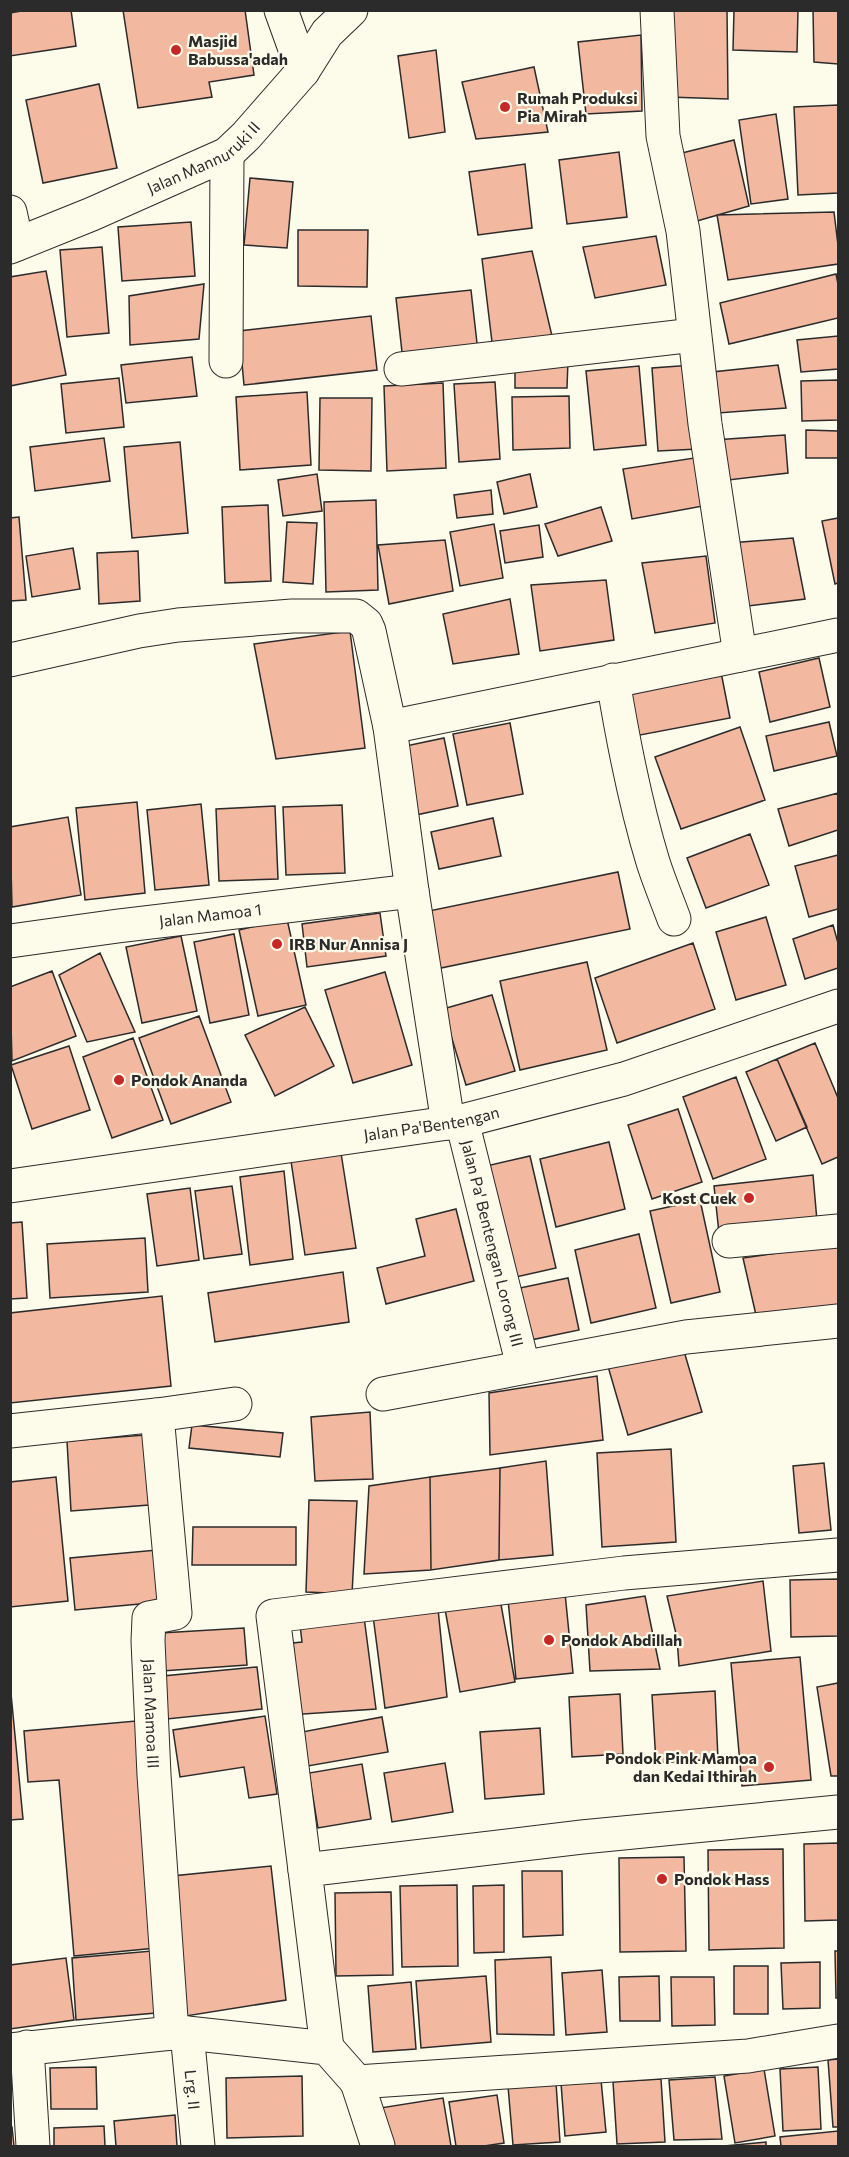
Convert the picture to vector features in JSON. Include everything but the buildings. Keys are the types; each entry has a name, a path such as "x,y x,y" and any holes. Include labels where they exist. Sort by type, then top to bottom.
{"street":[{"path":"281,10 303,71"},
{"name":"Jalan Mannuruki II","path":"14,245 92,214 227,154 246,136 303,71 327,33 351,10"},
{"path":"657,10 663,136 683,231 705,424 740,655"},
{"path":"226,362 227,154"},
{"path":"10,212 14,245"},
{"path":"401,369 694,335"},
{"name":"Jalan Pa' Bentengan Lorong III","path":"10,660 139,631 178,625 291,616 356,616 366,624 390,727 412,891 455,1122 523,1366"},
{"path":"390,727 838,635"},
{"path":"613,680 625,751 641,816 654,863 674,919"},
{"name":"Jalan Mamoa 1","path":"10,941 412,891"},
{"name":"Jalan Pa'Bentengan","path":"10,1186 455,1122 624,1079 838,1006"},
{"path":"729,1241 838,1231"},
{"path":"383,1394 686,1336 838,1321"},
{"path":"10,1431 235,1404"},
{"name":"Jalan Mamoa III","path":"157,1415 175,1613 148,1618 148,1641 154,1775 179,2033"},
{"path":"378,2146 357,2082 327,2048 273,1616 590,1577 838,1555"},
{"path":"305,1870 582,1837 838,1812"},
{"path":"33,2146 19,2048 179,2033 327,2048"},
{"name":"Lrg. II","path":"179,2033 198,2146"},
{"path":"357,2082 748,2056 838,2041"}],"place":[{"name":"Masjid Babussa'adah","path":"176,50"},
{"name":"Rumah Produksi Pia Mirah","path":"505,107"},
{"name":"IRB Nur Annisa J","path":"277,944"},
{"name":"Pondok Ananda","path":"119,1080"},
{"name":"Kost Cuek","path":"749,1198"},
{"name":"Pondok Abdillah","path":"549,1640"},
{"name":"Pondok Pink Mamoa dan Kedai Ithirah","path":"769,1767"},
{"name":"Pondok Hass","path":"662,1879"}]}
